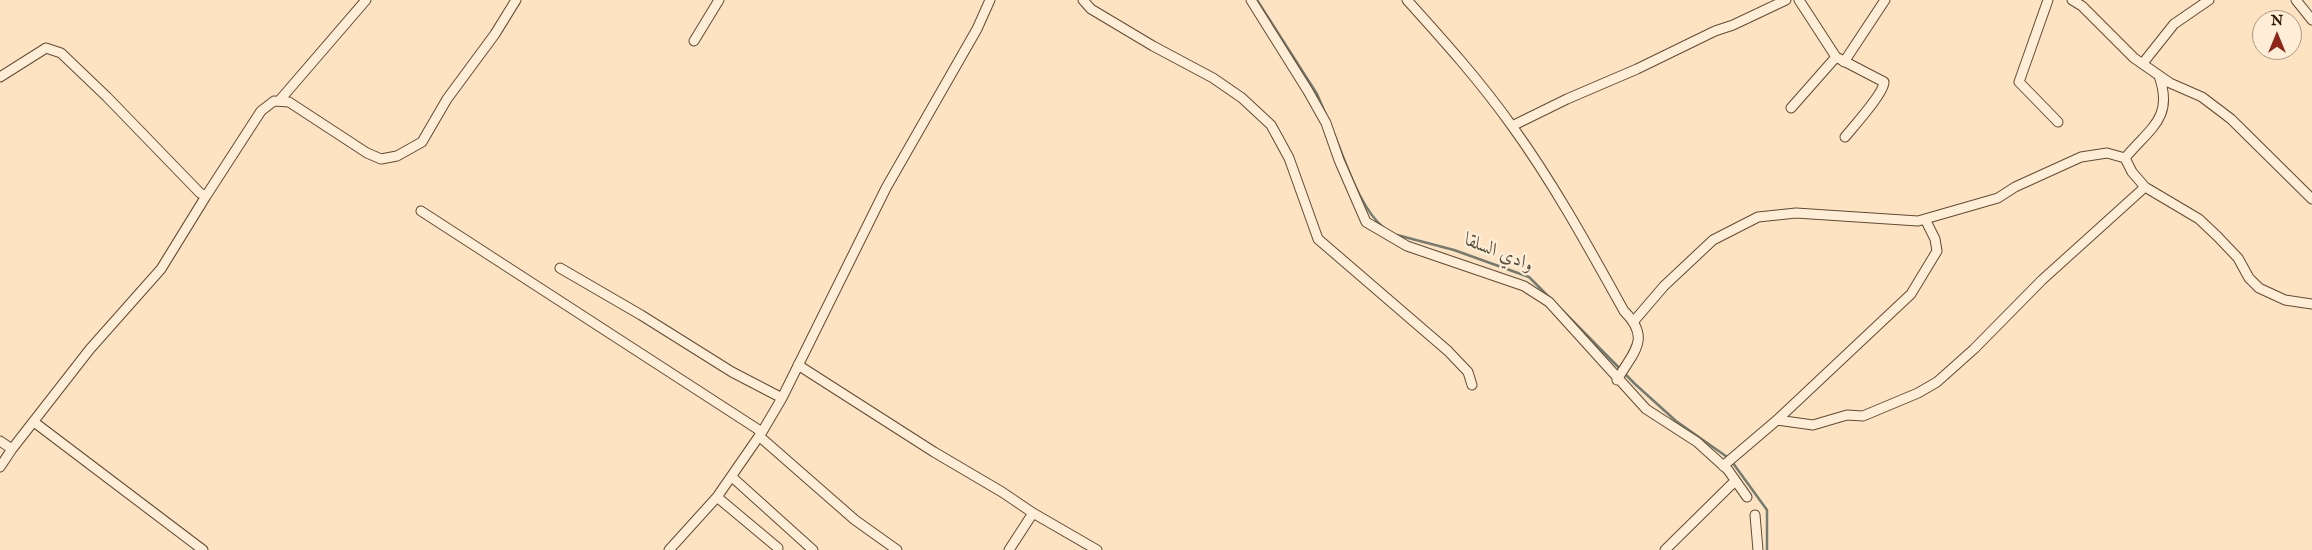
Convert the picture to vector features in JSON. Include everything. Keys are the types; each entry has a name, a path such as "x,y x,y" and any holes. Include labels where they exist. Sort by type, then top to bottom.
{"street":[{"path":"279,101 366,0"},
{"path":"0,467 90,349 161,269 261,111 274,101 289,102 367,153 381,159 397,156 422,142 447,99 495,34 516,0"},
{"path":"694,41 720,0"},
{"path":"669,550 718,496 782,398 886,188 973,37 990,0"},
{"path":"1083,0 1099,13 1153,46 1213,78 1242,98 1271,125 1289,158 1318,239 1334,255 1448,351 1468,372 1472,385"},
{"path":"1251,0 1326,123 1339,160 1366,222 1407,246 1524,286 1549,302 1646,409 1697,442 1723,466 1747,497"},
{"path":"1407,0 1461,60 1512,126 1569,214 1624,311 1634,321 1639,332 1636,348 1618,380"},
{"path":"1512,126 1567,99 1786,0"},
{"path":"1799,0 1840,59 1884,82 1879,96 1867,108 1845,137"},
{"path":"1792,108 1840,59 1885,0"},
{"path":"2048,0 2019,82 2058,122"},
{"path":"2072,0 2082,6 2134,58 2170,83 2202,97 2231,119 2312,199"},
{"path":"2143,63 2174,24 2209,0"},
{"path":"2296,0 2312,20"},
{"path":"0,76 46,48 61,53 200,193 206,196"},
{"path":"2126,158 2157,123 2165,93 2159,76"},
{"path":"1634,321 1664,286 1713,240 1758,217 1796,213 1918,221 1998,198 2015,187 2081,157 2107,153 2126,158"},
{"path":"2126,158 2132,172 2145,187 2199,219 2238,258 2249,278 2259,288 2285,300 2312,304"},
{"path":"1778,420 1813,425 1847,415 1863,416 1918,393 1937,382 2042,280 2145,187"},
{"path":"421,211 760,434 855,520 897,550"},
{"path":"1723,466 1778,420 1912,294 1937,251 1935,239 1925,219"},
{"path":"560,268 641,315 732,372 782,398"},
{"path":"798,365 934,452 1097,550"},
{"path":"34,422 203,550"},
{"path":"0,441 12,449"},
{"path":"732,477 813,550"},
{"path":"1665,550 1734,482"},
{"path":"718,496 778,548"},
{"path":"1009,550 1033,513"},
{"path":"1755,515 1758,550"}],"waterway":[{"name":"وادي السلقا","path":"1257,0 1317,94 1326,115"},
{"name":"وادي السلقا","path":"1334,134 1361,197 1375,220 1384,228"},
{"name":"وادي السلقا","path":"1397,235 1454,250 1529,277 1549,297"},
{"name":"وادي السلقا","path":"1562,310 1635,384 1676,421 1730,459 1767,510 1767,550"}]}
